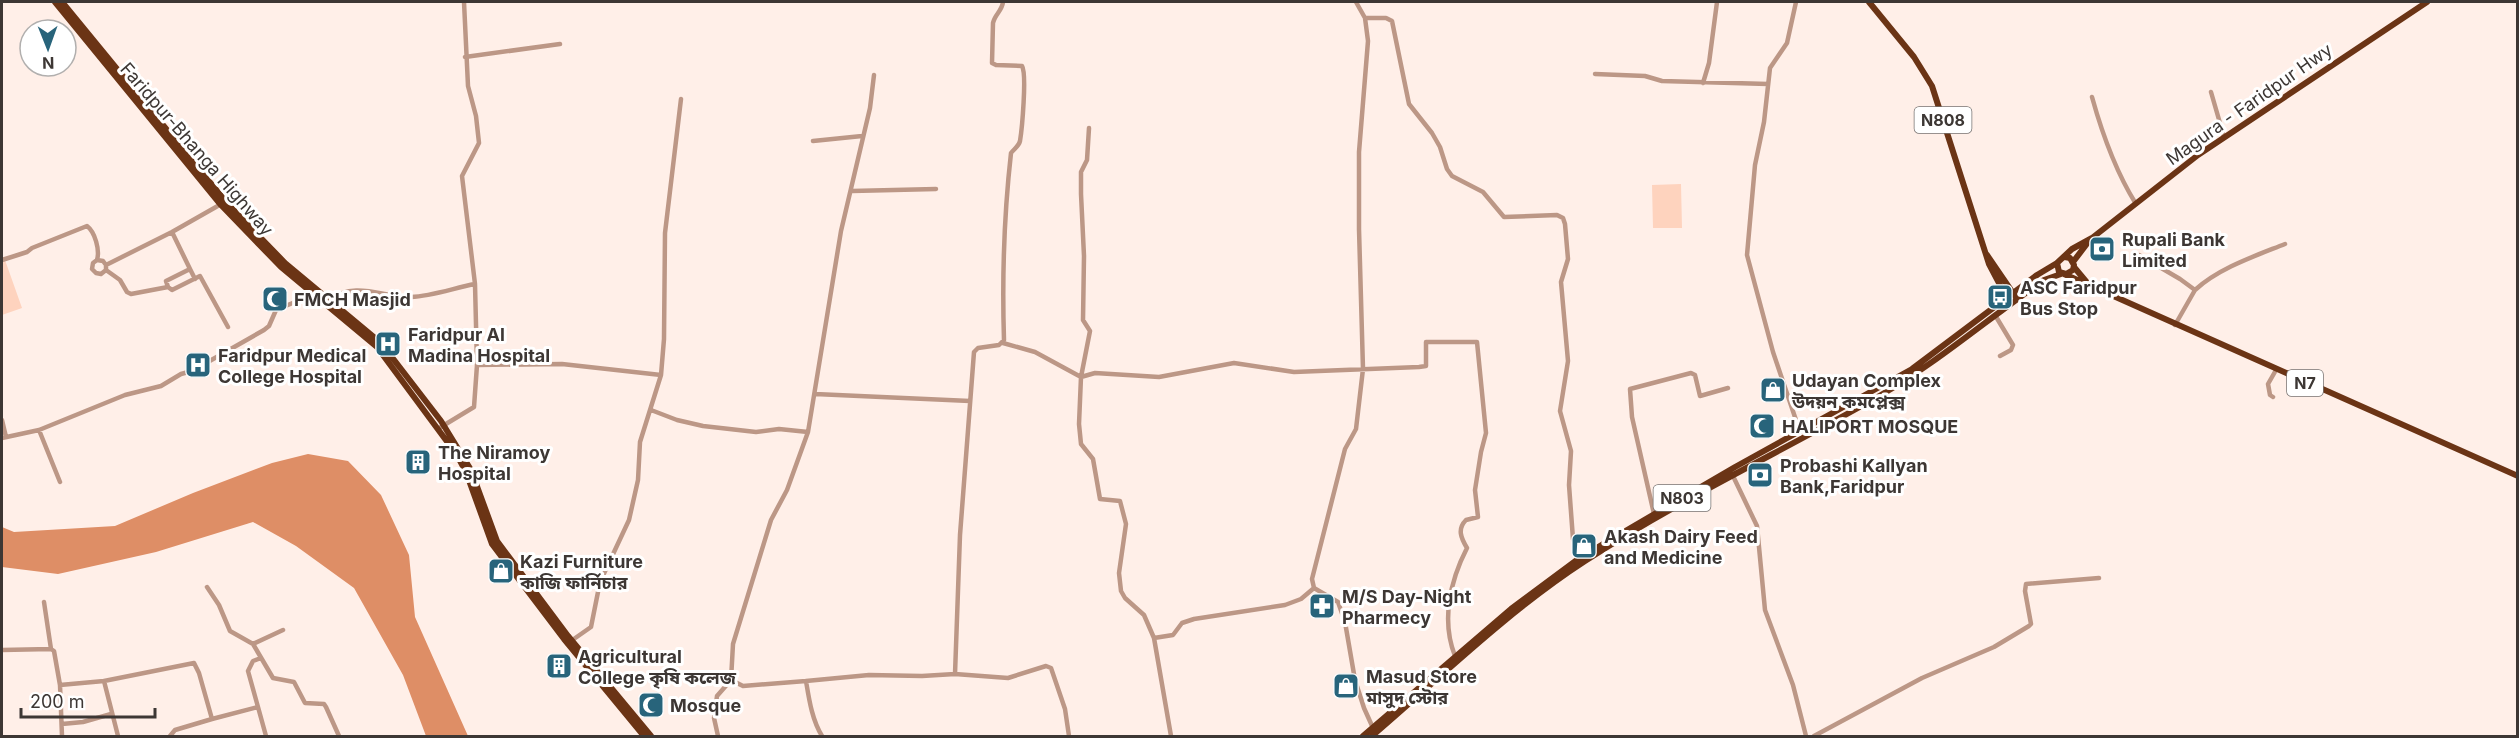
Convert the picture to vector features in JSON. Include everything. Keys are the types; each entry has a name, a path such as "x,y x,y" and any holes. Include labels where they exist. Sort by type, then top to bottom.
{"highway":[{"name":"Faridpur-Bhanga Highway","path":"55,2 223,203 263,244 281,267 316,292 377,347 441,427"},
{"name":"Faridpur-Bhanga Highway","path":"62,2 223,203"},
{"name":"N808","path":"1869,2 1914,57 1932,86 1996,281 2009,301"},
{"name":"Magura - Faridpur Hwy","path":"2092,238 2198,155 2427,2"},
{"path":"2092,238 2069,274 2062,274 2057,268 2057,263 2072,249 2092,238"},
{"name":"N808","path":"1987,254 2016,296"},
{"name":"N7","path":"2065,257 2094,289"},
{"name":"N803","path":"1619,538 1654,514 1733,476 1800,432 1826,421 1912,369 2016,296 2057,263"},
{"name":"N803","path":"2016,296 2044,280 2062,274"},
{"name":"N7","path":"2062,274 2517,476"},
{"name":"Faridpur-Bhanga Highway","path":"316,292 331,300 381,344 441,427 466,472 492,544 524,580 570,643 644,736"},
{"name":"N803","path":"1422,689 1455,656 1583,559 1792,439 1915,374 1995,315 2009,301"},
{"name":"N803","path":"1363,736 1374,732 1513,611"},
{"name":"Faridpur-Bhanga Highway","path":"625,710 651,736"}],"street":[{"path":"441,427 454,417 469,412 474,407 477,365 475,284 462,176 479,143 476,116 468,86 464,2"},
{"path":"1003,2 1001,11 994,18 993,23 992,63 1022,66 1025,79 1020,142 1011,153 1007,200 1002,266 1003,343"},
{"path":"1314,588 1313,571 1337,487 1345,449 1356,429 1363,369 1359,230 1362,102 1368,57 1365,18 1356,2"},
{"path":"1703,83 1709,63 1717,2"},
{"path":"1796,2 1788,43 1770,68 1764,122 1755,165 1748,255 1773,352 1800,432"},
{"path":"1365,18 1386,18 1392,21 1409,104 1432,133 1452,176 1483,192 1504,217 1557,215 1563,218 1568,259 1561,282 1568,361 1560,411 1571,451 1569,485 1572,531 1583,559"},
{"path":"465,57 560,44"},
{"path":"1595,74 1626,74 1662,81 1768,84"},
{"path":"718,736 714,707 717,696 731,680 733,644 771,520 787,490 808,432 841,231 870,108 874,75"},
{"path":"2211,92 2224,137"},
{"path":"2092,97 2116,164 2136,204"},
{"path":"570,643 591,627 600,582 629,520 638,480 640,442 661,375 664,339 664,242 681,99"},
{"path":"1089,128 1087,160 1081,172 1080,194 1084,256 1083,320 1090,331 1081,376 1079,424 1081,444 1093,459 1100,499 1120,501 1126,524 1119,573 1121,591 1125,598 1144,615 1154,638 1172,736"},
{"path":"813,141 862,136"},
{"path":"852,191 936,189"},
{"path":"2,260 27,252 43,243 87,226 91,229 99,251 97,260 93,263 94,271 99,274 106,267 223,203"},
{"path":"172,232 195,279"},
{"path":"2175,325 2195,290 2202,284 2285,244"},
{"path":"2139,255 2195,290"},
{"path":"97,260 103,261 128,293 168,287 172,290 200,276 228,327"},
{"path":"168,287 166,281 190,270"},
{"path":"331,300 342,293 373,291 408,297 475,284"},
{"path":"2,420 4,438 39,430 125,395 162,386 264,330 269,326 276,310 316,292"},
{"path":"1995,315 2013,345 2011,350 2000,356"},
{"path":"955,674 960,536 975,349 1003,343 1035,352 1081,376 1095,373 1159,377 1234,363 1294,372 1368,367 1424,367 1427,342 1475,341 1486,433 1480,452 1475,490 1478,517 1466,520 1460,527 1467,548 1449,595 1451,639 1455,656"},
{"path":"477,365 562,364 661,375"},
{"path":"2273,397 2270,395 2268,384 2276,370"},
{"path":"1654,514 1632,417 1630,389 1691,373 1695,375 1700,396 1728,388"},
{"path":"816,394 970,401"},
{"path":"651,410 677,420 703,426 756,432 779,429 808,432"},
{"path":"39,430 60,482"},
{"path":"1733,476 1757,526 1765,610 1793,685 1806,736"},
{"path":"1814,736 1922,678 1994,646 2029,627 2026,584 2099,578"},
{"path":"207,587 233,634 253,644 273,678 296,684 305,703 324,704 339,736"},
{"path":"1154,638 1173,635 1182,623 1301,599 1314,588"},
{"path":"1314,588 1338,602 1345,622 1355,680 1374,732"},
{"path":"44,602 51,650 54,651 58,666 62,736"},
{"path":"253,644 283,630"},
{"path":"2,650 51,650"},
{"path":"261,658 253,661 248,670 266,736"},
{"path":"60,686 104,681 194,663 212,719"},
{"path":"731,680 743,686 869,675 955,674 1008,678 1049,666 1065,709 1069,736"},
{"path":"104,681 118,736"},
{"path":"806,681 809,702 822,736"},
{"path":"170,736 175,730 258,707"},
{"path":"62,724 83,722 111,714"}],"shaded area":[{"path":"1681,184 1682,228 1653,228 1652,185"},
{"path":"5,260 22,308 2,315 2,261"},
{"path":"308,454 348,461 381,495 409,555 415,617 468,736 426,736 403,675 354,588 296,546 253,522 156,552 58,574 2,567 2,527 14,532 115,526 272,463"}],"place":[{"name":"Rupali Bank Limited","path":"2102,249"},
{"name":"ASC Faridpur Bus Stop","path":"2000,297"},
{"name":"FMCH Masjid","path":"275,299"},
{"name":"Faridpur Al Madina Hospital","path":"388,344"},
{"name":"Faridpur Medical College Hospital","path":"198,365"},
{"name":"Udayan Complex উদয়ন কমপ্লেক্স","path":"1773,390"},
{"name":"HALIPORT MOSQUE","path":"1762,426"},
{"name":"The Niramoy Hospital","path":"418,462"},
{"name":"Probashi Kallyan Bank,Faridpur","path":"1760,475"},
{"name":"Akash Dairy Feed and Medicine","path":"1584,546"},
{"name":"Kazi Furniture কাজি ফার্নিচার","path":"501,571"},
{"name":"M/S Day-Night Pharmecy","path":"1322,606"},
{"name":"Agricultural College কৃষি কলেজ","path":"559,666"},
{"name":"Masud Store মাসুদ স্টোর","path":"1346,686"},
{"name":"Mosque","path":"651,705"}]}
